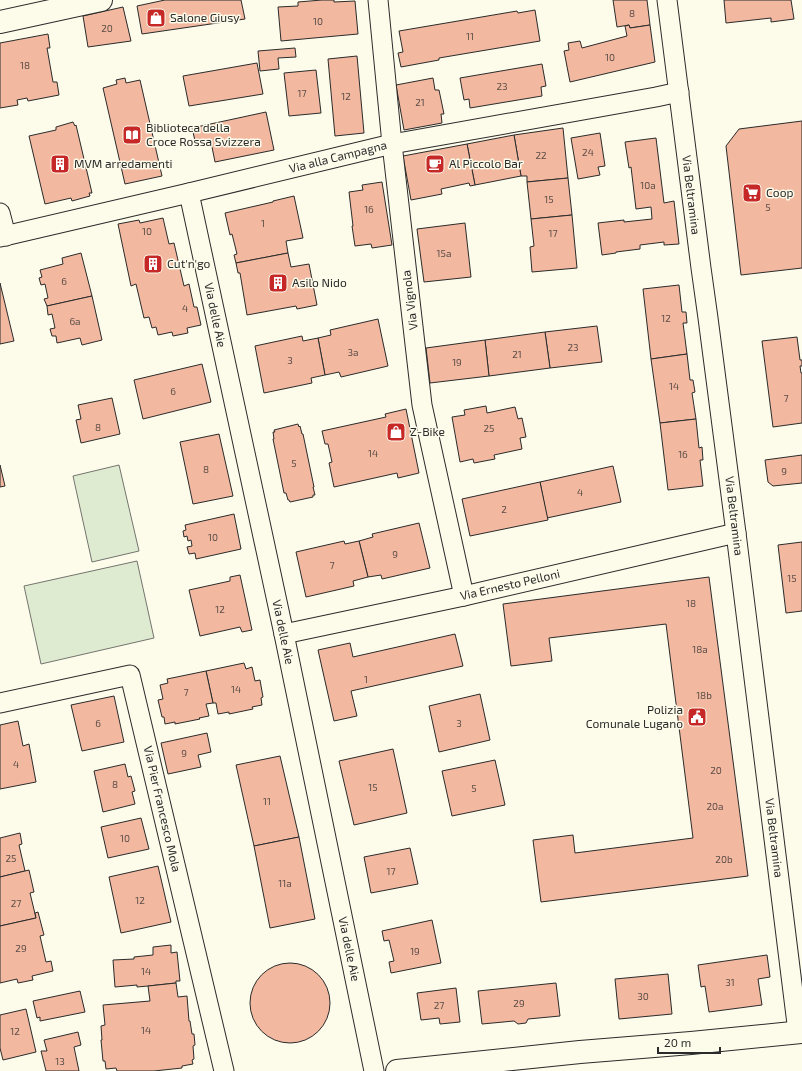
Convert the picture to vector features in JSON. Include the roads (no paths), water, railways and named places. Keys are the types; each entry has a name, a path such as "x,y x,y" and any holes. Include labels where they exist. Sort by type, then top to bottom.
{"main road":[{"path":"0,22 101,0"},
{"path":"397,1071 580,1052 800,1032"}],"street":[{"name":"Via Vignola","path":"378,0 392,144 422,405 464,596"},
{"name":"Via Beltramina","path":"667,0 700,268 708,318 800,1032"},
{"name":"Via alla Campagna","path":"3,236 189,194 392,144 679,92"},
{"name":"Via delle Aie","path":"189,194 284,634 374,1071"},
{"path":"0,213 3,236"},
{"name":"Via Ernesto Pelloni","path":"284,634 464,596 736,533"},
{"name":"Via Pier Francesco Mola","path":"0,703 130,675 224,1071"}],"place":[{"name":"Salone Giusy","path":"156,18"},
{"name":"Biblioteca della Croce Rossa Svizzera","path":"132,135"},
{"name":"MVM arredamenti","path":"60,164"},
{"name":"Al Piccolo Bar","path":"435,164"},
{"name":"Coop","path":"752,193"},
{"name":"Cut'n'go","path":"153,264"},
{"name":"Asilo Nido","path":"278,283"},
{"name":"Z-Bike","path":"396,432"},
{"name":"Polizia Comunale Lugano","path":"697,717"}]}
